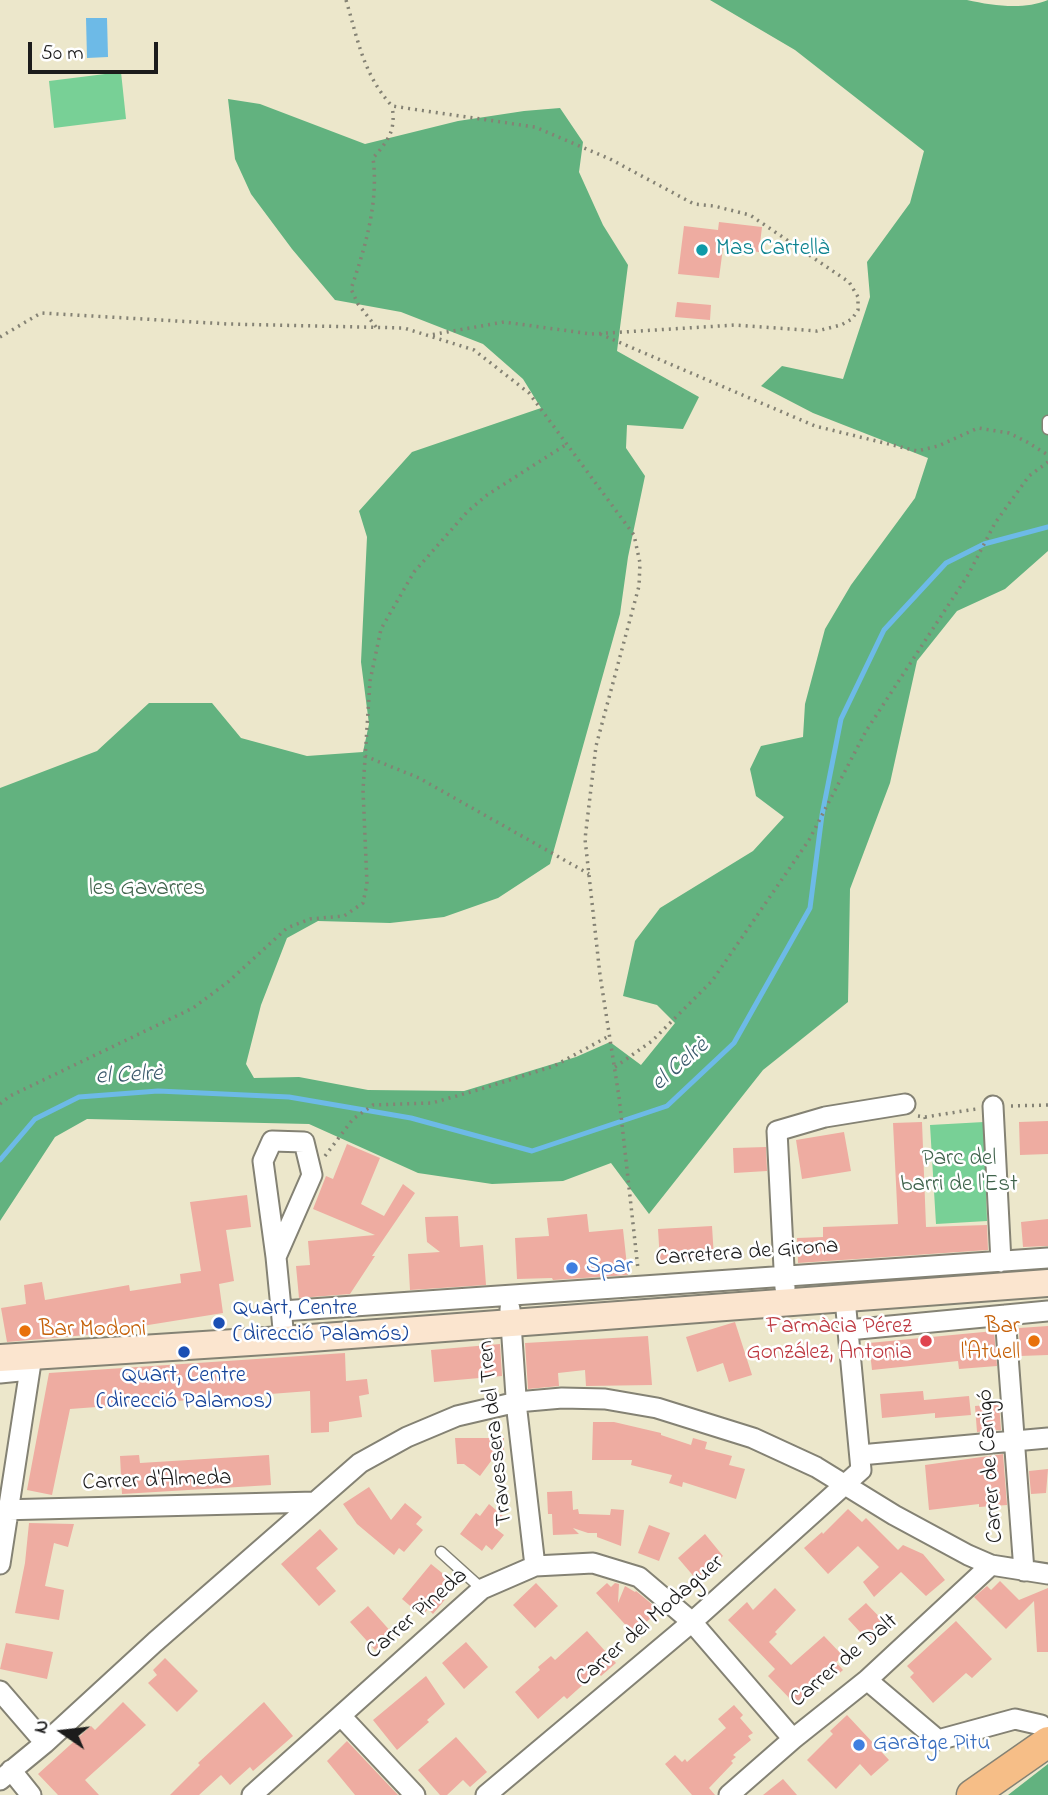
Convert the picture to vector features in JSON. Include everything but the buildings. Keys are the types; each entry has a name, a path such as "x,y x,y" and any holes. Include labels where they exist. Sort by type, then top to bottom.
{"main road":[{"path":"0,1358 31,1363 284,1339 1048,1283"},
{"path":"972,1795 1045,1733"}],"street":[{"path":"786,1303 777,1131 825,1117 905,1104"},
{"path":"993,1106 1001,1262"},
{"path":"276,1257 312,1175 304,1142 272,1141 263,1161 284,1339"},
{"name":"Carretera de Girona","path":"282,1311 1048,1258"},
{"name":"Travessera del Tren","path":"509,1295 517,1402 535,1566"},
{"path":"845,1299 860,1455 1048,1438"},
{"path":"848,1330 1048,1311"},
{"name":"Carrer de Canigó","path":"1005,1315 1024,1571"},
{"path":"0,1373 31,1363 4,1510 0,1564"},
{"path":"31,1795 5,1775 45,1743 155,1642 360,1463 407,1437 457,1416 517,1402 562,1398 606,1399 657,1408 753,1438 816,1467 894,1515 968,1555 992,1565 1048,1574"},
{"name":"Carrer del Modaguer","path":"486,1795 692,1622 862,1470 860,1455"},
{"name":"Carrer d'Almeda","path":"4,1510 315,1502"},
{"name":"Carrer Pineda","path":"251,1795 482,1589 535,1566 593,1563 639,1577 692,1622 793,1739"},
{"name":"Carrer de Dalt","path":"729,1795 867,1680 992,1565"},
{"path":"867,1680 938,1740 1015,1719 1045,1733"},
{"path":"0,1691 45,1743"},
{"path":"341,1716 415,1795"}],"lane":[{"path":"1048,421 1048,429"},
{"path":"441,1552 482,1589"}],"path":[{"path":"346,0 368,73 392,106 395,122 387,142 373,158 375,172 371,216 351,289 358,304 376,327"},
{"path":"392,106 535,127 610,159 694,204 750,215 849,282 858,297 858,310 852,319 841,325 817,331 735,325 598,333 504,321 428,335"},
{"path":"0,337 41,313 228,324 404,328 474,349 529,393 634,535 640,563 639,586 596,746 585,839 639,1286"},
{"path":"598,333 815,426 917,451 938,446 978,428 1009,433 1048,455"},
{"path":"0,1104 10,1096 193,1008 228,982 287,928 310,919 344,916 363,903 367,884 363,790 365,756 370,681 381,629 414,572 467,512 487,495 567,444"},
{"path":"614,1067 652,1041 712,981 809,840 866,731 968,575 995,523 1028,476 1048,462"},
{"path":"365,756 419,778 589,874"},
{"path":"342,1133 360,1113 373,1105 432,1103 491,1087 554,1066 610,1037"},
{"path":"926,1124 925,1117 993,1106 1048,1105"}],"green space":[{"name":"les Gavarres","path":"710,0 967,0 1009,6 1048,0 1048,551 1005,589 957,611 917,661 890,783 850,889 848,1002 763,1070 649,1214 611,1163 563,1181 492,1184 418,1173 309,1124 87,1119 55,1137 0,1221 0,788 97,751 149,703 212,703 241,738 307,756 363,752 369,724 361,662 367,537 359,511 412,452 541,408 523,379 483,344 401,312 335,300 251,194 235,159 228,99 260,104 365,144 458,121 560,108 583,142 579,172 603,225 628,265 617,351 699,397 683,429 627,425 626,448 645,476 628,557 620,614 550,864 498,898 444,917 390,923 318,921 287,938 261,1005 246,1064 254,1078 299,1077 368,1090 464,1091 576,1057 610,1042 641,1065 675,1023 657,1005 623,996 635,941 660,908 753,851 784,817 756,796 750,769 761,746 803,737 805,704 825,629 851,585 915,498 928,458 813,413 761,386 782,366 843,379 870,297 867,262 910,203 924,151 795,50"},
{"path":"121,72 126,119 54,128 49,81"},
{"name":"Parc del barri de l'Est","path":"984,1122 987,1221 936,1224 930,1125"},
{"path":"1048,1764 1048,1795 1008,1795"}],"water":[{"path":"86,18 107,18 108,57 87,58"}],"waterway":[{"name":"el Celrè","path":"0,1160 35,1119 79,1097 158,1091 289,1097 411,1118 532,1151 667,1106 734,1043 810,908 822,815 841,719 884,630 946,563 984,544 1048,527"}],"place":[{"name":"Mas Cartellà","path":"702,250"},
{"name":"Spar","path":"572,1268"},
{"name":"Quart, Centre (direcció Palamós)","path":"219,1323"},
{"name":"Bar Modoni","path":"25,1331"},
{"name":"Farmàcia Pérez González, Antonia","path":"926,1341"},
{"name":"Bar l'Atuell","path":"1034,1341"},
{"name":"Quart, Centre (direcció Palamos)","path":"184,1352"},
{"name":"Garatge Pitu","path":"859,1745"}]}
